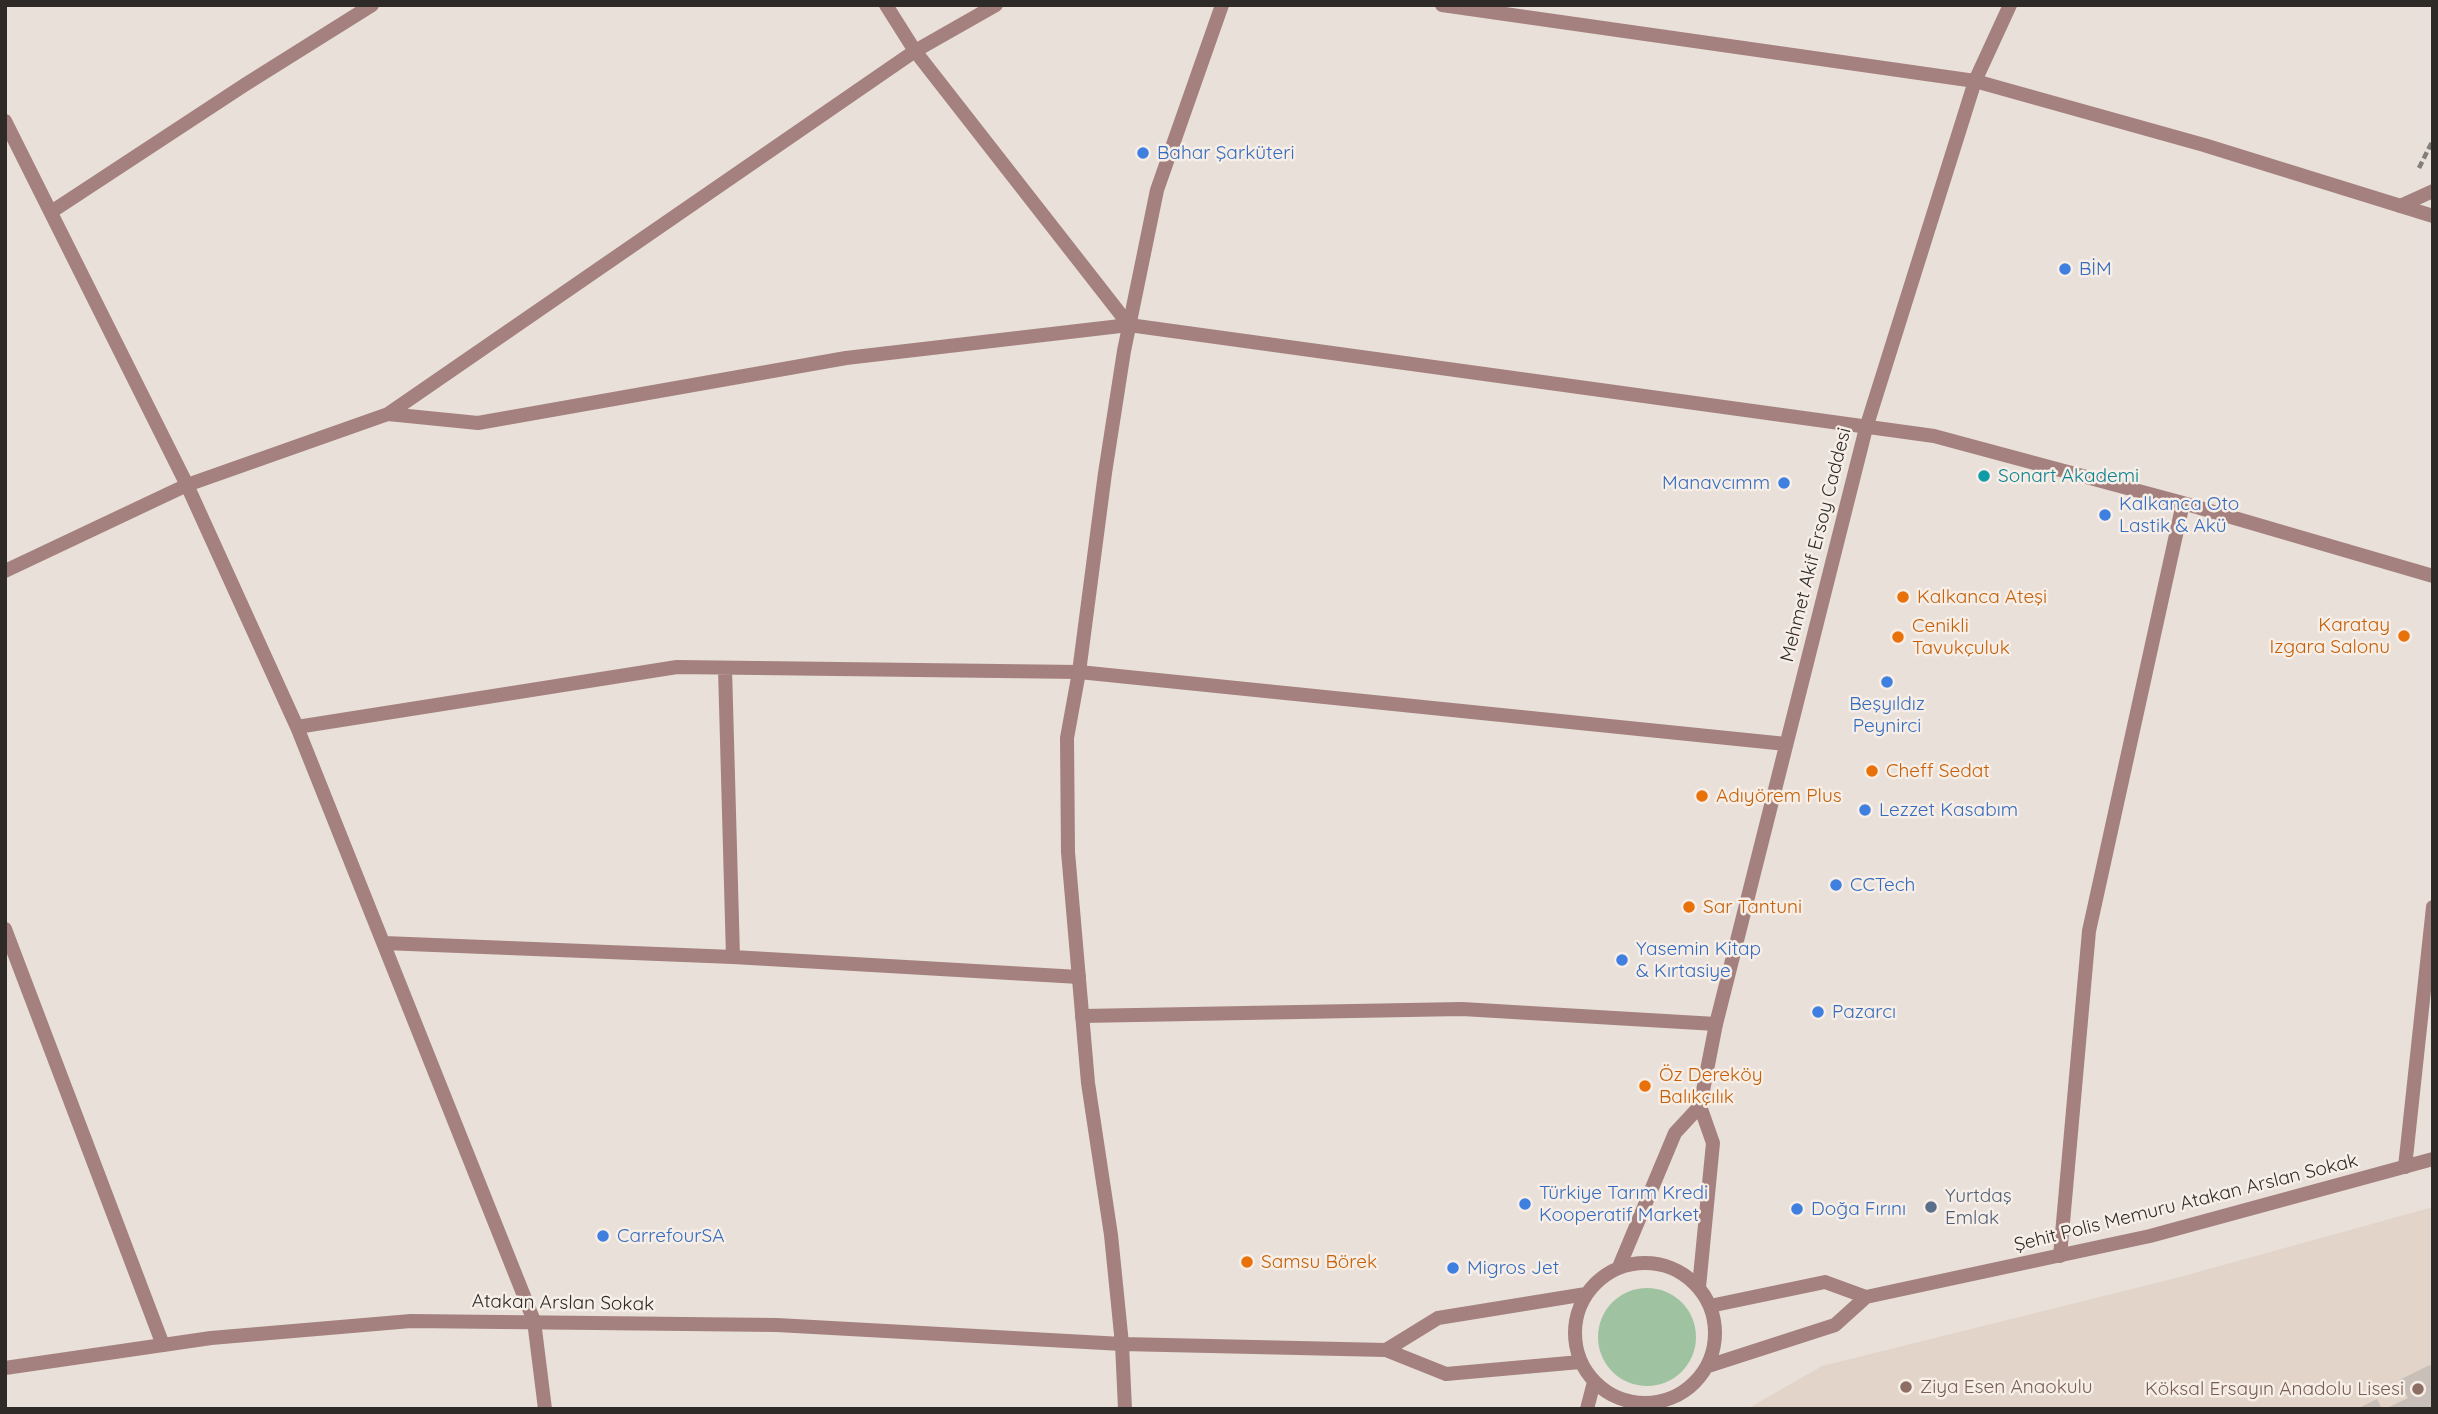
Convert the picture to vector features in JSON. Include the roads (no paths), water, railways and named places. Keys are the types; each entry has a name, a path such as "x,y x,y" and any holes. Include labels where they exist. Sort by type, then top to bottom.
{"street":[{"path":"51,212 372,5"},
{"path":"886,5 915,51 1129,325"},
{"path":"5,571 187,485 388,414 915,51 996,5"},
{"path":"1125,1409 1122,1344 1111,1235 1088,1083 1082,1016 1068,852 1066,738 1079,672 1105,473 1129,325 1157,190 1222,5"},
{"path":"1442,5 1975,81 2204,145 2433,216"},
{"name":"Mehmet Akif Ersoy Caddesi","path":"1700,1106 1716,1024 1866,428 1975,81 2010,5"},
{"path":"5,121 187,485 297,727 534,1321 545,1409"},
{"path":"2400,206 2433,191"},
{"path":"388,414 478,423 846,358 1129,325 1934,436 2183,503 2433,576"},
{"path":"2060,1256 2089,932 2183,503"},
{"path":"297,727 677,667 1079,672 1786,744"},
{"path":"725,668 733,957"},
{"path":"2405,1167 2433,906"},
{"path":"5,929 163,1345"},
{"path":"384,943 733,957 1079,977"},
{"path":"1082,1016 1462,1009 1716,1024"},
{"path":"1619,1267 1675,1133 1700,1106 1713,1143 1699,1287"},
{"name":"Şehit Polis Memuru Atakan Arslan Sokak","path":"1866,1297 2150,1236 2433,1159"},
{"path":"1640,1262 1662,1264 1682,1273 1699,1287 1710,1306 1716,1335 1708,1366 1696,1383 1659,1406 1636,1404 1613,1397 1594,1382 1580,1362 1574,1339 1576,1316 1586,1294 1601,1278 1619,1267 1640,1262"},
{"path":"1708,1366 1835,1325 1866,1297 1825,1282 1710,1306"},
{"path":"1385,1350 1438,1318 1586,1294"},
{"name":"Atakan Arslan Sokak","path":"5,1368 211,1338 411,1321 777,1325 1122,1344 1385,1350"},
{"path":"1385,1350 1446,1374 1580,1362"},
{"path":"1587,1409 1594,1382"}],"place":[{"name":"Bahar Şarküteri","path":"1143,153"},
{"name":"BİM","path":"2065,269"},
{"name":"Sonart Akademi","path":"1984,476"},
{"name":"Manavcımm","path":"1784,483"},
{"name":"Kalkanca Oto Lastik & Akü","path":"2105,515"},
{"name":"Kalkanca Ateşi","path":"1903,597"},
{"name":"Karatay Izgara Salonu","path":"2404,636"},
{"name":"Cenikli Tavukçuluk","path":"1898,637"},
{"name":"Beşyıldız Peynirci","path":"1887,682"},
{"name":"Cheff Sedat","path":"1872,771"},
{"name":"Adıyörem Plus","path":"1702,796"},
{"name":"Lezzet Kasabım","path":"1865,810"},
{"name":"CCTech","path":"1836,885"},
{"name":"Sar Tantuni","path":"1689,907"},
{"name":"Yasemin Kitap & Kırtasiye","path":"1622,960"},
{"name":"Pazarcı","path":"1818,1012"},
{"name":"Öz Dereköy Balıkçılık","path":"1645,1086"},
{"name":"Türkiye Tarım Kredi Kooperatif Market","path":"1525,1204"},
{"name":"Yurtdaş Emlak","path":"1931,1207"},
{"name":"Doğa Fırını","path":"1797,1209"},
{"name":"CarrefourSA","path":"603,1236"},
{"name":"Samsu Börek","path":"1247,1262"},
{"name":"Migros Jet","path":"1453,1268"},
{"name":"Ziya Esen Anaokulu","path":"1906,1387"},
{"name":"Köksal Ersayın Anadolu Lisesi","path":"2418,1389"}]}
